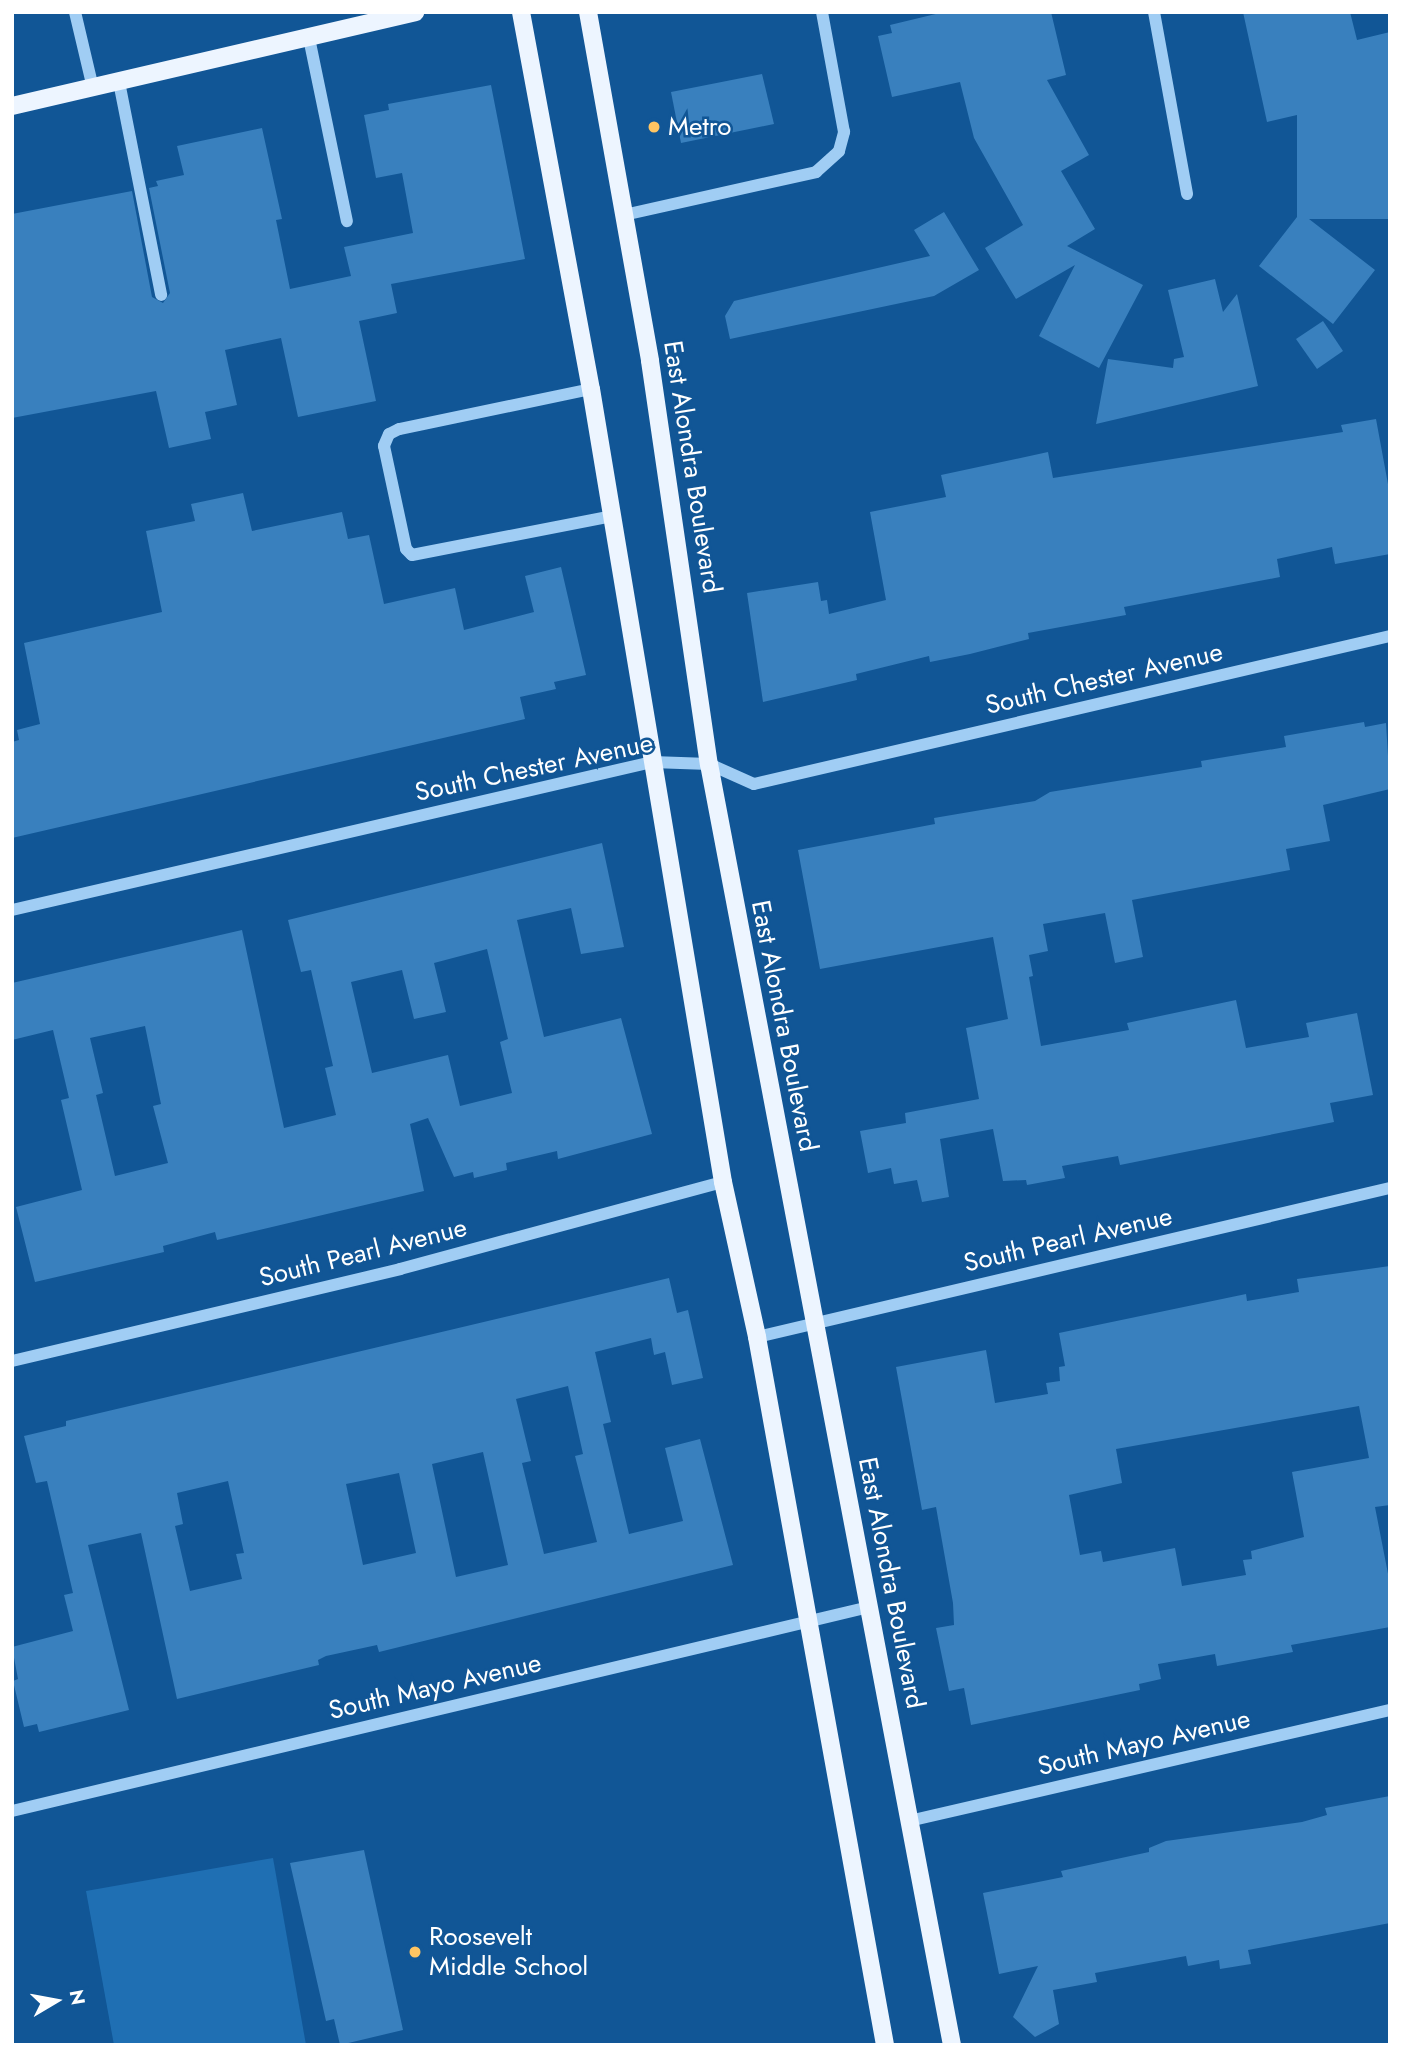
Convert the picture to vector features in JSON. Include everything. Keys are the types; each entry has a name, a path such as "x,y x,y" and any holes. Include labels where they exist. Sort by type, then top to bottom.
{"main road":[{"path":"12,106 415,12"},
{"path":"521,12 613,516 723,1182 757,1337 885,2045"},
{"name":"East Alondra Boulevard","path":"588,12 671,492 709,764 952,2045"}],"street":[{"path":"75,12 93,88"},
{"path":"624,215 816,172 839,151 844,132 822,12"},
{"path":"1154,12 1187,194"},
{"path":"309,38 348,221"},
{"path":"120,82 161,295"},
{"path":"591,389 399,429 388,434 384,446 412,555 613,516"},
{"name":"South Chester Avenue","path":"12,910 652,762 709,764 754,784 1390,636"},
{"name":"South Pearl Avenue","path":"12,1361 400,1269 723,1182"},
{"name":"South Pearl Avenue","path":"757,1337 1390,1188"},
{"name":"South Mayo Avenue","path":"12,1811 869,1607"},
{"name":"South Mayo Avenue","path":"909,1821 1390,1710"}],"shaded area":[{"path":"273,1858 306,2045 114,2045 86,1891"}],"building":[{"path":"944,12 1051,12 1066,75 1047,80 1089,155 1061,171 1095,229 1067,246 1143,285 1099,368 1039,336 1075,265 1016,299 985,248 1023,225 974,138 960,82 892,97 878,36 892,33 890,25"},
{"path":"1243,12 1350,12 1357,40 1390,32 1390,219 1309,219 1375,270 1333,324 1259,266 1297,217 1297,115 1267,122"},
{"path":"762,74 774,124 681,143 671,92"},
{"path":"491,85 525,259 391,284 397,313 359,321 376,401 298,417 281,338 225,350 237,405 205,412 211,439 169,448 156,391 12,418 12,214 132,191 152,297 163,303 170,293 149,188 158,186 156,181 184,175 177,146 262,128 282,219 276,220 290,289 351,276 344,247 413,233 402,173 376,178 364,115 389,110 388,104"},
{"path":"944,212 979,270 934,296 730,339 725,316 734,301 930,256 914,230"},
{"path":"1215,279 1223,312 1237,294 1258,386 1096,424 1108,359 1173,368 1174,359 1184,357 1168,290"},
{"path":"1323,321 1343,351 1317,369 1296,339"},
{"path":"1376,419 1390,495 1390,554 1335,564 1332,547 1277,559 1280,577 1124,607 1126,615 1028,633 1029,639 970,654 930,662 929,656 856,674 857,680 763,702 747,593 818,582 821,601 827,600 829,614 886,600 870,512 946,497 941,475 1048,452 1053,478 1343,432 1341,425"},
{"path":"243,493 252,531 342,512 348,539 369,535 384,604 455,588 464,630 534,612 525,576 561,567 586,675 554,682 556,689 520,697 525,719 12,838 12,742 19,740 17,730 40,724 24,643 162,612 146,531 195,521 191,504"},
{"path":"1364,722 1365,727 1386,723 1390,789 1323,805 1330,841 1286,849 1290,870 1132,900 1143,957 1115,963 1105,913 1043,924 1048,951 1029,955 1033,976 1029,977 1041,1046 1129,1030 1127,1023 1236,1000 1246,1048 1309,1037 1306,1023 1357,1013 1373,1095 1330,1103 1334,1122 1120,1165 1118,1156 1062,1166 1065,1178 1027,1185 1026,1180 1003,1181 993,1129 940,1139 949,1197 922,1202 917,1180 894,1184 891,1168 868,1173 860,1131 906,1123 905,1113 979,1099 966,1028 1008,1019 993,937 820,969 798,850 935,824 934,818 1035,801 1050,792 1202,767 1201,761 1286,747 1284,736"},
{"path":"602,843 624,947 581,954 571,908 517,920 544,1037 621,1018 652,1134 558,1159 557,1151 506,1163 507,1170 474,1178 473,1172 454,1177 428,1118 410,1124 424,1191 217,1240 215,1232 163,1246 164,1252 35,1282 16,1207 82,1190 61,1100 69,1098 53,1030 12,1040 12,983 242,930 284,1128 336,1115 325,1068 333,1066 311,970 301,972 288,920","holes":["487,949 508,1039 500,1042 512,1093 460,1106 448,1055 372,1073 351,982 402,970 414,1019 446,1012 434,963","145,1026 161,1104 153,1106 168,1163 115,1176 96,1095 103,1093 90,1038"]},
{"path":"1390,1266 1390,1505 1375,1507 1390,1584 1390,1627 1291,1645 1293,1652 1217,1666 1215,1654 1158,1664 1161,1679 1139,1684 1140,1690 971,1725 964,1688 949,1691 936,1628 954,1625 953,1603 936,1507 922,1510 896,1367 986,1350 995,1403 1048,1394 1046,1383 1060,1381 1059,1367 1065,1366 1059,1333 1246,1294 1247,1301 1299,1292 1297,1279","holes":["1359,1406 1369,1458 1292,1472 1304,1537 1251,1551 1252,1559 1243,1560 1246,1575 1182,1586 1175,1548 1103,1562 1101,1551 1080,1555 1069,1495 1122,1483 1116,1449"]},
{"path":"669,1278 677,1313 688,1310 703,1378 672,1385 665,1352 654,1355 651,1338 595,1352 611,1422 603,1424 629,1534 683,1521 665,1448 700,1439 733,1565 379,1652 377,1645 326,1656 318,1660 319,1665 177,1699 141,1533 88,1545 129,1710 39,1732 37,1724 24,1727 13,1681 18,1679 12,1647 73,1631 64,1595 73,1593 47,1481 36,1483 24,1436 66,1426 66,1421","holes":["568,1386 583,1454 575,1456 597,1542 544,1554 522,1463 531,1461 516,1399","483,1452 508,1565 456,1577 432,1464","399,1473 416,1553 363,1565 346,1484","228,1481 244,1553 236,1554 242,1579 190,1591 175,1526 183,1524 177,1493"]},
{"path":"1390,1796 1390,1923 1248,1950 1251,1964 1220,1969 1219,1960 1188,1966 1186,1956 1095,1973 1097,1982 1053,1990 1059,2024 1035,2037 1013,2017 1038,1966 999,1974 983,1893 1063,1877 1061,1871 1149,1852 1149,1848 1166,1841 1302,1822 1327,1815 1325,1808"},
{"path":"364,1850 403,2030 340,2045 334,2019 326,2021 290,1863"}],"place":[{"name":"Metro","path":"654,127"},
{"name":"Roosevelt Middle School","path":"415,1952"}]}
